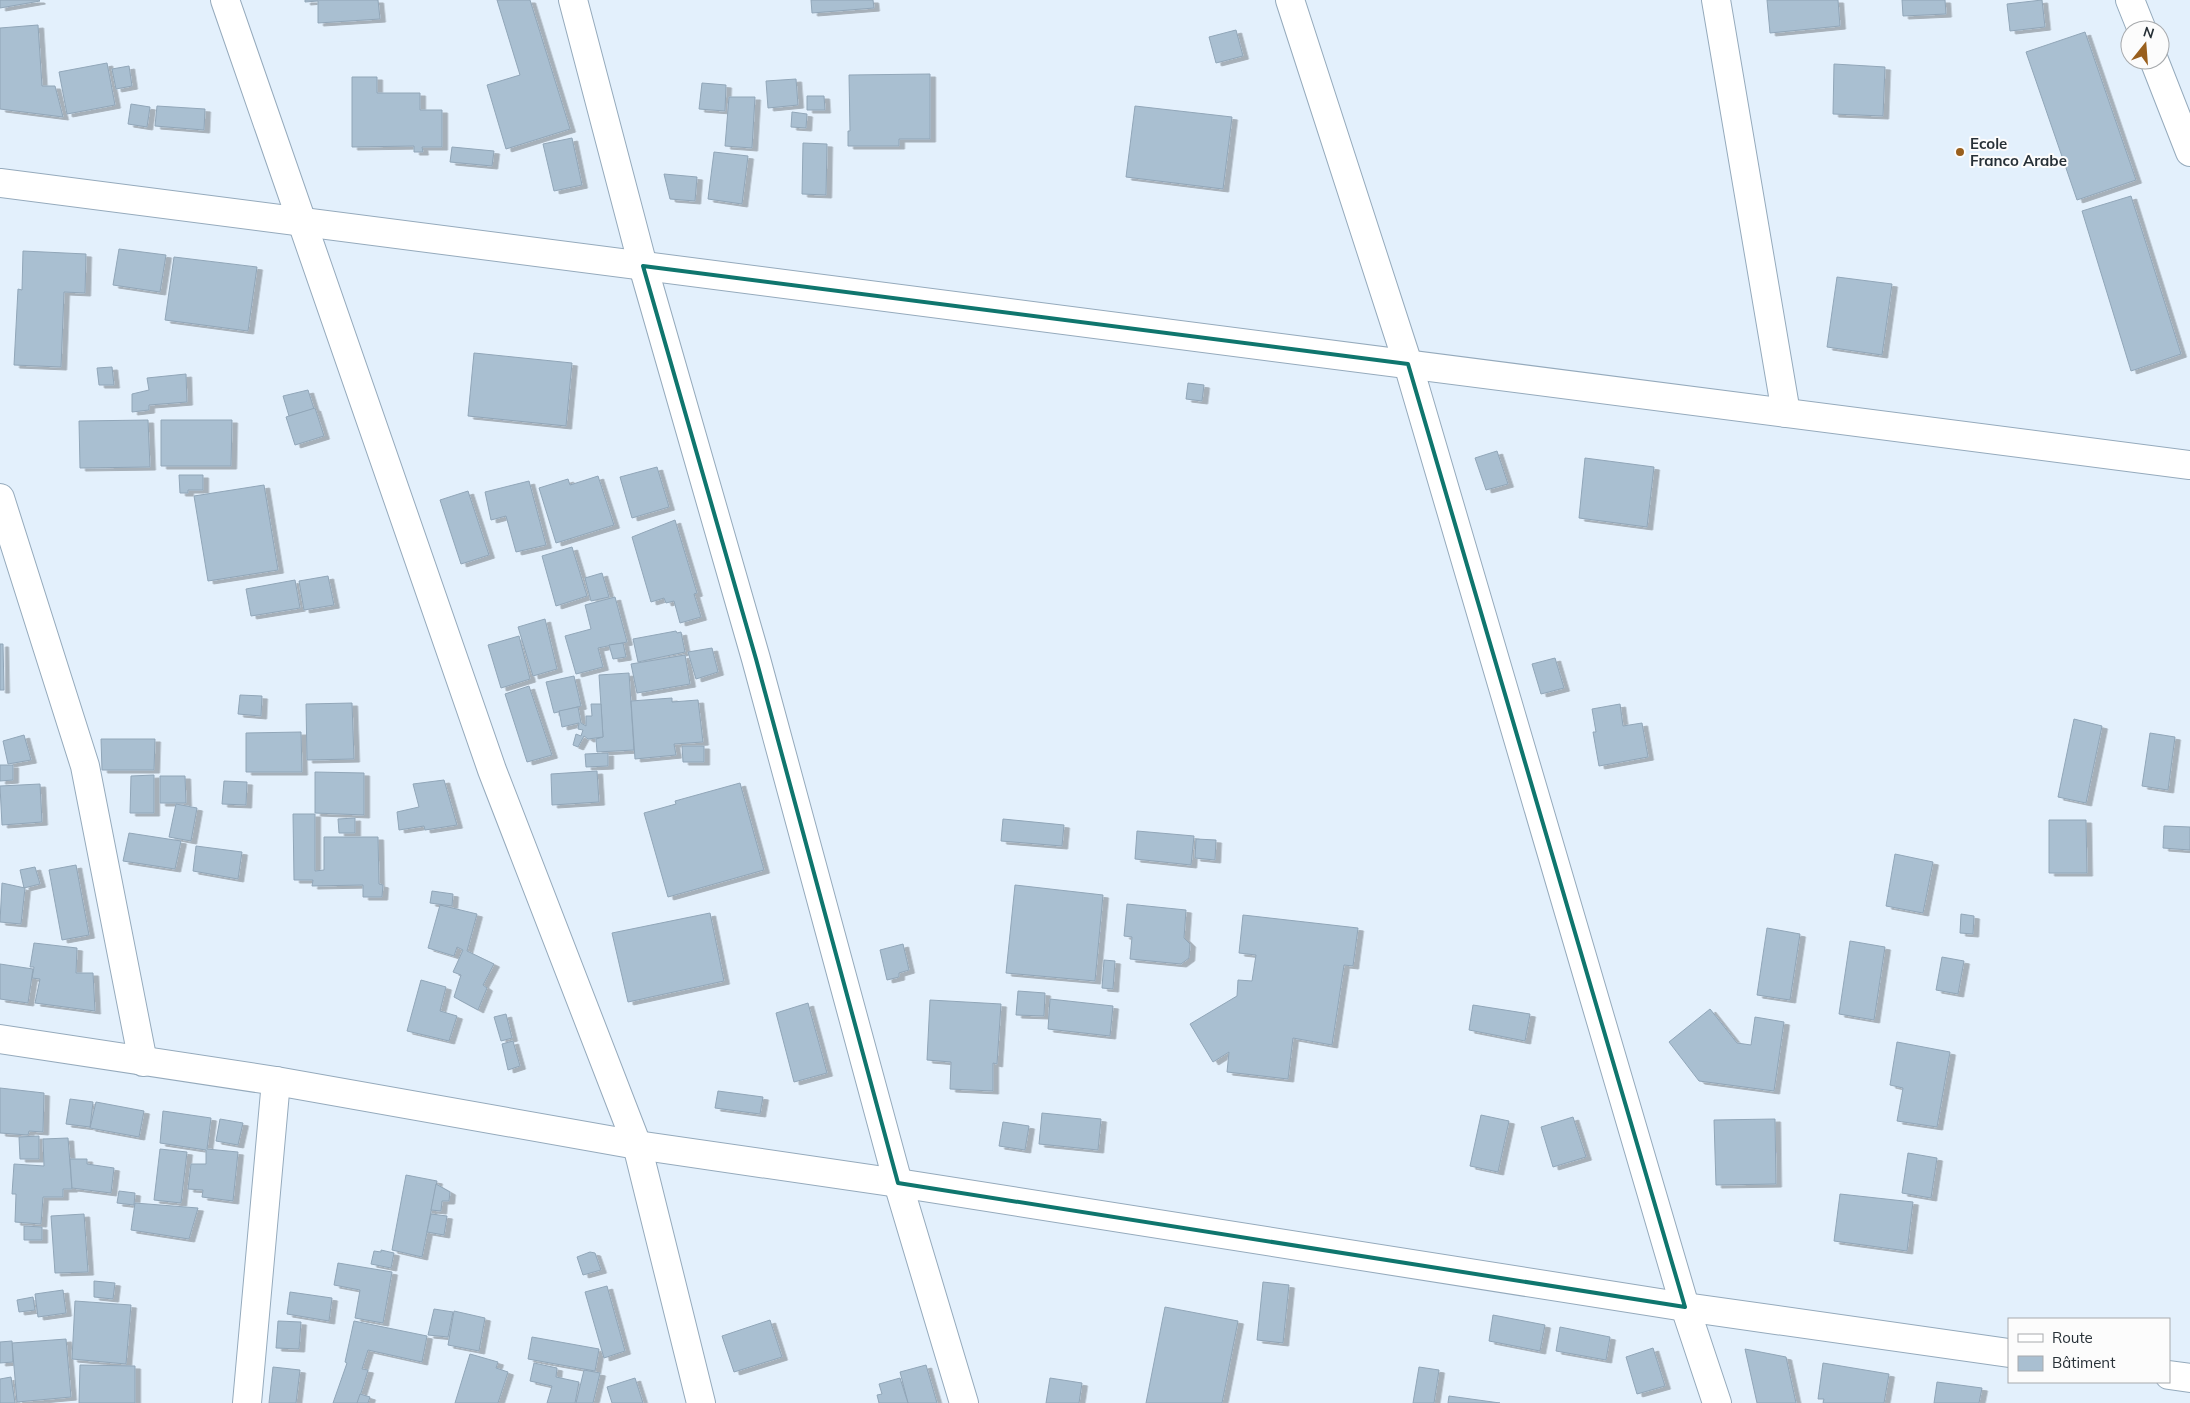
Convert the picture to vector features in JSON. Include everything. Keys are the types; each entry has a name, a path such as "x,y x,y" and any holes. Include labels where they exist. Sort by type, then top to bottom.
{"street":[{"path":"225,0 492,770 638,1145 701,1403"},
{"path":"573,0 642,266 756,658 898,1183 964,1403"},
{"path":"1290,0 1408,364 1685,1307 1717,1403"},
{"path":"1716,0 1786,413"},
{"path":"2130,0 2138,20"},
{"path":"2158,70 2190,152"},
{"path":"0,183 2190,465"},
{"path":"0,498 85,766 143,1062"},
{"path":"0,1039 276,1081 638,1145 898,1183 1685,1307 2008,1353"},
{"path":"247,1403 276,1081"},
{"path":"2170,1375 2190,1378"}],"highlighted area":[{"path":"643,266 1408,364 1685,1307 898,1183 756,659"}],"building":[{"path":"0,0 39,0 40,1 0,8"},
{"path":"305,0 378,0 380,19 318,23 318,1 305,2"},
{"path":"497,0 530,0 570,129 506,149 487,85 520,75"},
{"path":"811,0 873,0 874,8 812,13"},
{"path":"1767,0 1838,0 1840,26 1770,33"},
{"path":"1902,0 1945,0 1946,14 1903,16"},
{"path":"2042,0 2045,27 2010,31 2007,4"},
{"path":"38,25 42,86 55,86 63,117 0,109 0,28"},
{"path":"1236,30 1243,56 1216,63 1209,37"},
{"path":"2085,32 2136,180 2077,200 2026,52"},
{"path":"107,63 115,105 67,114 59,72"},
{"path":"1834,64 1885,67 1883,116 1833,114"},
{"path":"129,66 132,86 116,89 112,69"},
{"path":"930,74 930,139 899,139 899,146 848,146 848,131 850,131 849,75"},
{"path":"352,77 377,77 377,93 420,93 420,110 442,110 442,147 422,147 423,152 414,152 414,146 352,147"},
{"path":"796,79 798,105 768,108 766,81"},
{"path":"702,83 726,85 725,111 699,109"},
{"path":"807,96 824,96 825,110 807,110"},
{"path":"729,97 755,97 752,148 725,146"},
{"path":"131,104 150,107 147,127 128,124"},
{"path":"157,106 205,109 204,130 155,126"},
{"path":"1135,106 1232,117 1223,189 1126,177"},
{"path":"792,112 807,114 806,128 791,127"},
{"path":"572,138 582,185 554,191 543,144"},
{"path":"803,143 827,144 826,195 802,194"},
{"path":"452,147 494,151 492,166 450,162"},
{"path":"714,152 748,156 742,204 708,199"},
{"path":"664,174 697,177 695,201 670,199"},
{"path":"2131,196 2181,354 2131,371 2082,211"},
{"path":"119,249 166,255 160,292 113,285"},
{"path":"23,251 86,254 85,293 64,292 61,367 14,365 18,289 22,290"},
{"path":"174,257 257,267 248,331 165,320"},
{"path":"1837,277 1892,284 1882,355 1827,347"},
{"path":"474,353 572,363 566,426 468,416"},
{"path":"112,367 114,385 99,385 97,368"},
{"path":"186,374 187,402 149,405 149,410 132,412 132,394 149,390 147,378"},
{"path":"1188,383 1204,385 1202,401 1186,399"},
{"path":"308,390 314,409 289,416 283,396"},
{"path":"315,408 324,436 295,445 286,417"},
{"path":"148,420 150,467 80,468 79,421"},
{"path":"161,420 232,420 231,466 161,466"},
{"path":"1497,451 1508,484 1486,490 1475,458"},
{"path":"1585,458 1654,467 1647,527 1579,518"},
{"path":"657,467 669,507 632,518 620,477"},
{"path":"179,475 203,475 203,490 188,490 188,493 180,493"},
{"path":"598,476 614,525 556,543 539,488 568,479 570,485"},
{"path":"529,481 546,545 516,552 506,516 491,520 485,492"},
{"path":"264,485 278,570 208,581 194,496"},
{"path":"468,491 489,555 461,564 440,500"},
{"path":"675,520 697,593 694,594 701,617 680,623 674,601 666,603 664,598 651,602 632,537"},
{"path":"572,547 587,596 556,606 542,556"},
{"path":"602,573 609,597 591,601 585,578"},
{"path":"328,576 334,605 304,610 299,581"},
{"path":"295,580 300,608 251,616 246,589"},
{"path":"615,597 627,642 598,648 603,667 576,674 565,636 591,629 585,605"},
{"path":"545,619 557,669 533,676 518,627"},
{"path":"676,631 677,633 681,632 685,652 638,662 633,639"},
{"path":"519,636 530,679 501,688 488,645"},
{"path":"623,643 626,657 613,659 609,645"},
{"path":"0,644 3,644 4,690 0,690"},
{"path":"712,648 718,672 696,679 688,652"},
{"path":"685,655 690,684 637,693 631,664"},
{"path":"1555,658 1564,688 1541,694 1532,664"},
{"path":"629,673 634,750 597,752 596,739 603,737 599,675"},
{"path":"574,676 581,706 554,713 546,682"},
{"path":"529,686 552,755 527,762 505,694"},
{"path":"240,695 262,696 261,716 238,714"},
{"path":"672,698 672,702 698,700 703,742 674,744 676,755 635,759 631,701"},
{"path":"352,703 354,759 307,760 306,704"},
{"path":"591,704 601,704 603,737 588,739 584,736 578,747 573,745 576,734 581,736 583,730 578,729 579,723 562,727 559,711 578,707 581,723 586,726 586,716 592,716"},
{"path":"1620,704 1623,726 1642,723 1648,757 1599,766 1593,732 1596,732 1592,709"},
{"path":"2074,719 2102,726 2086,803 2058,797"},
{"path":"301,732 302,772 246,772 246,733"},
{"path":"2150,733 2175,737 2168,790 2142,786"},
{"path":"24,735 31,760 8,764 3,741"},
{"path":"101,739 155,739 154,770 102,770"},
{"path":"682,746 704,746 704,762 683,762"},
{"path":"608,753 608,766 586,767 585,754"},
{"path":"0,765 13,765 13,780 0,781"},
{"path":"597,771 599,802 552,805 551,774"},
{"path":"315,772 364,773 364,815 315,813"},
{"path":"154,775 154,813 130,813 131,776"},
{"path":"160,776 185,776 186,803 160,803"},
{"path":"444,780 457,825 425,830 424,826 399,830 397,812 419,807 413,784"},
{"path":"224,781 247,782 246,805 222,804"},
{"path":"740,783 764,870 668,897 644,813 676,804 675,801"},
{"path":"40,784 42,822 2,825 0,786"},
{"path":"176,804 197,808 191,841 169,837"},
{"path":"293,814 315,814 315,871 324,870 324,837 378,837 379,884 383,885 382,897 363,897 363,885 312,886 313,880 294,880"},
{"path":"355,818 355,833 339,833 338,819"},
{"path":"1003,819 1064,825 1062,846 1001,841"},
{"path":"2049,820 2086,820 2087,873 2049,873"},
{"path":"2164,826 2190,827 2190,850 2163,848"},
{"path":"1137,831 1194,836 1191,865 1135,859"},
{"path":"129,833 181,841 175,869 123,861"},
{"path":"1196,839 1216,840 1215,860 1195,858"},
{"path":"196,846 242,852 238,879 193,871"},
{"path":"1895,854 1933,862 1923,913 1886,906"},
{"path":"76,865 89,935 62,940 49,870"},
{"path":"35,867 40,884 24,888 20,870"},
{"path":"2,883 25,888 21,924 0,922"},
{"path":"1015,885 1103,895 1095,981 1006,973"},
{"path":"432,891 453,894 452,906 430,903"},
{"path":"1127,904 1186,910 1184,938 1190,944 1189,958 1181,964 1130,959 1132,937 1124,936"},
{"path":"440,905 477,914 467,951 494,964 483,985 487,988 478,1010 454,997 461,975 453,972 463,950 457,947 454,956 428,948"},
{"path":"710,913 724,981 628,1002 612,933"},
{"path":"1961,914 1974,916 1973,934 1960,933"},
{"path":"1243,915 1358,928 1353,966 1344,965 1332,1045 1293,1038 1288,1079 1227,1072 1229,1052 1213,1062 1190,1024 1237,996 1238,980 1252,981 1256,955 1239,953"},
{"path":"1767,928 1800,934 1790,1000 1757,995"},
{"path":"1850,941 1885,947 1874,1020 1839,1014"},
{"path":"34,943 77,948 76,973 93,973 95,1011 35,1003 40,979 32,978 34,967 30,967"},
{"path":"903,944 909,970 899,973 899,977 887,980 880,950"},
{"path":"1942,957 1964,961 1958,994 1936,990"},
{"path":"1104,960 1115,961 1113,989 1102,988"},
{"path":"0,964 33,969 28,1003 0,999"},
{"path":"421,980 446,987 440,1011 457,1016 449,1041 407,1031"},
{"path":"1018,991 1045,993 1044,1016 1016,1015"},
{"path":"1050,999 1113,1006 1110,1036 1048,1029"},
{"path":"930,1000 1001,1004 997,1064 993,1063 993,1091 950,1089 951,1062 927,1060"},
{"path":"808,1003 827,1073 794,1082 776,1013"},
{"path":"1473,1005 1530,1014 1525,1041 1469,1030"},
{"path":"1710,1009 1737,1043 1751,1045 1755,1017 1784,1022 1774,1091 1699,1081 1669,1042"},
{"path":"506,1014 512,1038 501,1041 494,1017"},
{"path":"513,1041 520,1066 508,1070 502,1044"},
{"path":"1897,1042 1950,1052 1937,1127 1897,1121 1903,1088 1890,1085"},
{"path":"0,1088 44,1093 43,1132 29,1131 28,1135 0,1133"},
{"path":"718,1091 763,1097 760,1114 715,1108"},
{"path":"70,1099 93,1102 90,1127 66,1124"},
{"path":"96,1102 144,1111 139,1137 90,1128"},
{"path":"163,1111 211,1118 207,1149 238,1152 233,1201 202,1197 203,1190 188,1189 191,1164 206,1164 206,1150 160,1143"},
{"path":"1042,1113 1101,1119 1098,1150 1039,1144"},
{"path":"1481,1115 1509,1121 1498,1172 1470,1166"},
{"path":"1573,1117 1586,1157 1553,1167 1541,1127"},
{"path":"220,1119 243,1123 238,1145 216,1141"},
{"path":"1775,1119 1776,1184 1716,1185 1714,1120"},
{"path":"1003,1122 1029,1126 1025,1150 999,1146"},
{"path":"39,1136 39,1159 20,1159 19,1137"},
{"path":"68,1138 72,1189 63,1189 63,1197 43,1197 41,1224 15,1222 16,1194 12,1194 14,1164 44,1166 43,1139"},
{"path":"160,1149 187,1152 181,1203 154,1200"},
{"path":"1908,1153 1937,1158 1931,1198 1902,1193"},
{"path":"70,1159 87,1159 87,1164 114,1168 111,1193 72,1188"},
{"path":"406,1175 437,1181 422,1257 392,1250"},
{"path":"436,1184 450,1192 449,1201 442,1201 441,1211 431,1210"},
{"path":"119,1191 135,1193 134,1205 117,1203"},
{"path":"1840,1194 1913,1202 1907,1251 1834,1241"},
{"path":"135,1203 198,1208 189,1239 131,1230"},
{"path":"84,1214 88,1272 55,1273 51,1216"},
{"path":"431,1214 447,1216 444,1235 427,1232"},
{"path":"24,1226 42,1227 42,1240 24,1240"},
{"path":"381,1250 394,1253 391,1268 371,1264 374,1251 381,1252"},
{"path":"590,1252 595,1253 601,1270 583,1275 577,1257"},
{"path":"338,1263 392,1272 383,1323 355,1318 360,1290 334,1285"},
{"path":"94,1281 115,1283 113,1299 94,1297"},
{"path":"1263,1282 1289,1285 1283,1343 1257,1340"},
{"path":"607,1286 625,1351 604,1358 585,1292"},
{"path":"63,1290 66,1313 38,1317 35,1294"},
{"path":"290,1292 332,1298 329,1321 287,1314"},
{"path":"33,1297 35,1310 19,1312 17,1300"},
{"path":"75,1301 131,1305 126,1364 72,1359"},
{"path":"1165,1307 1238,1321 1222,1403 1146,1403"},
{"path":"434,1309 453,1312 448,1337 428,1335"},
{"path":"454,1311 485,1318 479,1351 448,1345"},
{"path":"1493,1315 1545,1325 1540,1351 1489,1341"},
{"path":"770,1320 782,1357 734,1372 722,1336"},
{"path":"278,1321 301,1322 299,1349 276,1348"},
{"path":"354,1321 427,1336 422,1362 368,1350 362,1369 368,1370 358,1403 333,1403 347,1363 345,1362"},
{"path":"1560,1327 1610,1337 1606,1360 1556,1351"},
{"path":"532,1337 599,1349 595,1371 528,1359"},
{"path":"66,1339 71,1397 17,1402 12,1343"},
{"path":"12,1341 13,1362 0,1363 0,1342"},
{"path":"1653,1348 1665,1386 1637,1394 1626,1357"},
{"path":"1745,1349 1786,1357 1796,1403 1757,1403"},
{"path":"470,1354 498,1362 496,1368 508,1372 498,1403 455,1403"},
{"path":"534,1363 557,1368 556,1377 579,1382 575,1403 547,1403 552,1386 530,1381"},
{"path":"1823,1363 1889,1374 1884,1403 1823,1403 1824,1399 1818,1399"},
{"path":"80,1365 135,1366 135,1403 79,1403"},
{"path":"926,1365 937,1403 908,1403 900,1372"},
{"path":"273,1367 300,1370 296,1403 269,1403"},
{"path":"1419,1367 1439,1370 1434,1403 1413,1403"},
{"path":"584,1370 600,1373 593,1403 576,1403"},
{"path":"11,1377 15,1403 0,1403 0,1379"},
{"path":"635,1378 643,1403 612,1403 607,1387"},
{"path":"900,1378 908,1403 879,1403 877,1395 882,1394 879,1384"},
{"path":"1050,1378 1082,1383 1079,1403 1046,1403"},
{"path":"1937,1382 1982,1388 1979,1403 1934,1403"},
{"path":"360,1394 370,1397 368,1403 357,1403"},
{"path":"1449,1396 1500,1403 1448,1403"}],"place":[{"name":"Ecole Franco Arabe","path":"1960,152"}]}
